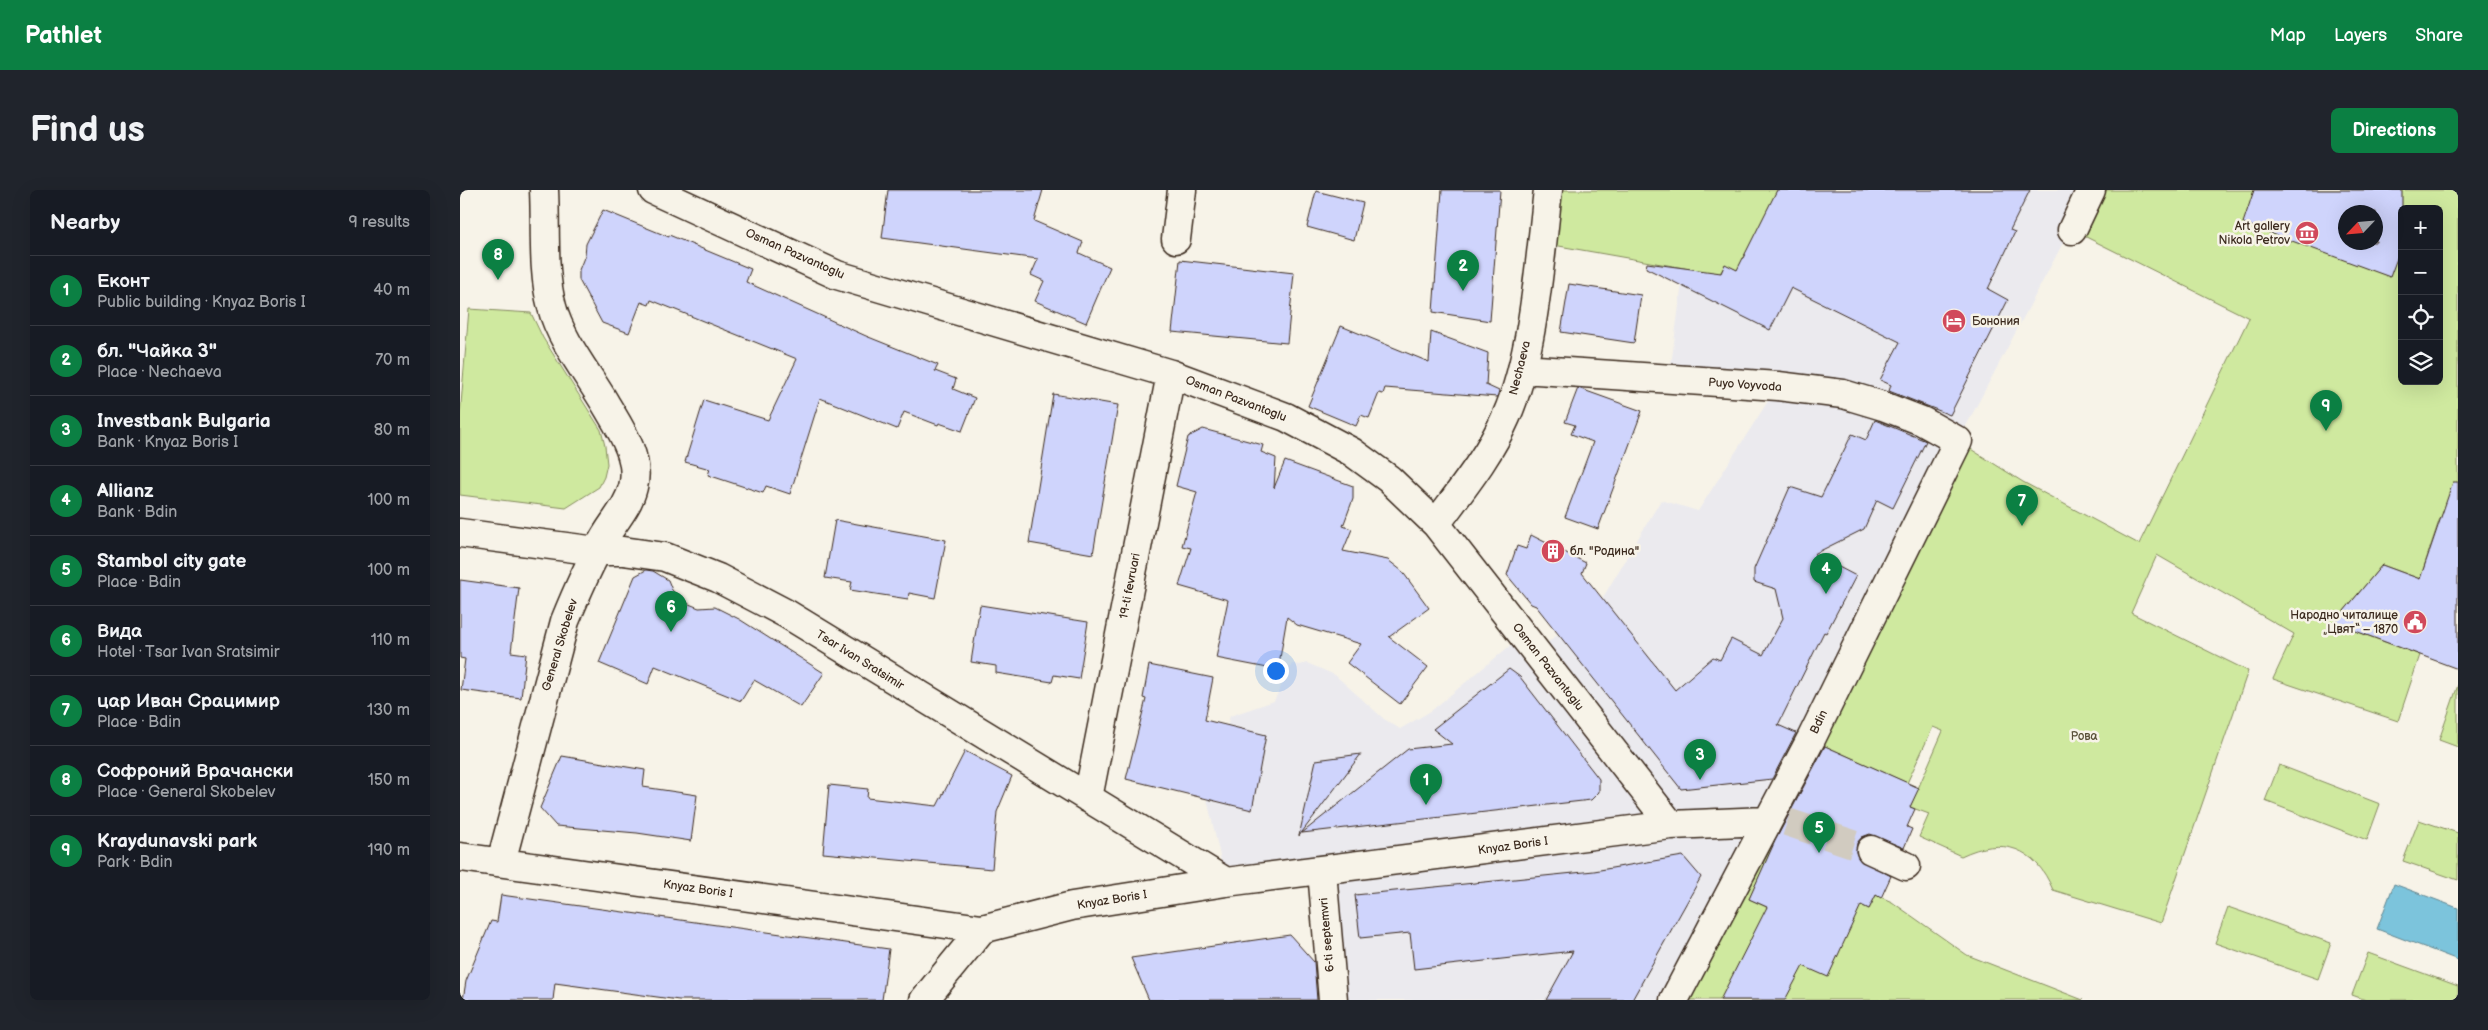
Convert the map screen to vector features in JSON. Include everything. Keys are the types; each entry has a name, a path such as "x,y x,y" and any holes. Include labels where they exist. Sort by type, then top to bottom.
{"street":[{"name":"General Skobelev","path":"501,862 565,621 580,583 597,551 625,509 634,485 633,455 617,423 564,335 552,308 546,275 544,190"},
{"name":"Osman Pazvantoglu","path":"653,190 837,274 1171,374 1286,417 1352,452 1389,480 1436,524 1671,825"},
{"path":"1176,239 1182,190"},
{"name":"Nechaeva","path":"1436,524 1484,455 1502,424 1522,369 1548,190"},
{"path":"2072,230 2092,190"},
{"name":"Puyo Voyvoda","path":"1522,369 1778,386 1843,394 1883,406 1922,421 1958,441"},
{"name":"19-ti fevruari","path":"1088,798 1171,374"},
{"name":"Bdin","path":"1674,1000 1774,819 1811,739 1958,441"},
{"name":"Tsar Ivan Sratsimir","path":"460,533 597,551 623,551 666,557 718,578 787,614 908,690 1226,882"},
{"name":"Knyaz Boris I","path":"460,857 982,929 1072,906 1226,882 1671,825 1774,819"},
{"path":"1871,850 1906,866"},
{"name":"6-ti septemvri","path":"1322,871 1333,1000"},
{"path":"924,1000 982,929"}],"shaded area":[{"path":"1772,190 2091,190 1958,441 1788,810 1791,812 1787,822 1770,815 1674,1000 1333,1000 1322,871 1226,882 1207,799 1230,716 1274,701 1292,664 1300,665 1307,663 1335,675 1384,719 1400,729 1431,711 1523,635 1536,652 1602,599 1661,500 1698,511 1777,387 1669,380 1684,268 1705,273"}],"green space":[{"path":"1548,190 1812,190 1737,270 1725,265 1718,277 1684,268 1542,243"},
{"name":"Рова","path":"2091,190 2458,190 2458,481 2439,521 2420,579 2382,565 2334,623 2420,655 2398,721 2273,679 2294,634 2157,555 2131,613 2248,671 2161,923 2053,890 2046,875 2037,864 2027,855 2016,849 1991,847 1961,856 1919,837 1929,814 1910,807 1943,731 1933,727 1907,783 1818,743 1958,441 2023,482 2139,544 2249,318 2072,230"},
{"path":"469,309 531,313 543,338 601,430 607,464 604,477 599,487 566,508 460,495 460,416"},
{"path":"2458,685 2458,747 2439,740"},
{"path":"2279,765 2380,804 2367,840 2265,801"},
{"path":"1769,815 1787,822 1782,832 1780,831 1749,899 1827,935 1861,905 1869,909 1876,895 1892,902 1967,955 2083,1000 1674,1000"},
{"path":"2419,820 2458,833 2458,880 2403,861"},
{"path":"2228,907 2331,943 2318,979 2215,943"},
{"path":"2368,953 2458,986 2458,1000 2366,1000 2352,995"}],"water":[{"path":"2394,884 2458,908 2458,960 2377,929"}],"building":[{"path":"888,190 1043,190 1034,221 1083,242 1079,253 1110,267 1086,323 1035,301 1044,281 1031,275 1038,259 882,238"},
{"path":"1442,190 1500,190 1490,321 1433,312"},
{"name":"Бонония","path":"1777,190 2030,190 2010,230 2015,232 1988,289 2008,300 1950,415 1889,391 1891,385 1880,380 1900,342 1791,288 1770,330 1646,268 1647,263 1721,273 1725,264 1737,270"},
{"name":"Art gallery Nikola Petrov","path":"2254,190 2402,190 2402,205 2398,205 2398,256 2390,277 2243,223"},
{"path":"1316,191 1363,203 1354,240 1307,227"},
{"path":"603,210 751,269 746,282 866,336 938,365 935,371 956,379 953,389 975,398 962,431 939,423 938,425 904,412 897,429 820,398 790,494 766,486 763,493 708,475 710,469 685,462 704,400 768,420 797,359 651,300 649,305 641,302 629,333 602,323 579,280 579,270 585,255 586,244"},
{"path":"1180,260 1294,273 1287,343 1172,332"},
{"path":"1569,284 1641,295 1634,343 1561,332"},
{"path":"1341,326 1429,362 1431,332 1488,353 1486,385 1499,391 1497,397 1385,388 1383,394 1379,393 1369,418 1361,415 1356,426 1308,406"},
{"path":"1578,388 1642,411 1598,529 1565,517 1593,442 1571,434 1575,425 1565,422"},
{"path":"1053,394 1118,405 1093,554 1029,543"},
{"path":"1875,420 1926,441 1893,508 1877,500 1864,529 1814,554 1856,576 1826,633 1824,632 1778,725 1796,733 1772,779 1681,789 1536,606 1531,604 1507,575 1517,546 1526,549 1531,535 1586,563 1582,573 1675,690 1713,657 1720,660 1731,639 1763,655 1783,618 1776,589 1754,582 1754,569 1790,487 1821,497 1852,434 1866,440"},
{"path":"1203,429 1263,445 1261,452 1276,458 1274,488 1285,461 1353,486 1353,499 1343,526 1352,529 1343,551 1388,560 1402,571 1429,608 1389,637 1428,667 1400,704 1347,663 1361,644 1297,625 1287,617 1278,670 1216,658 1228,600 1179,586 1191,548 1182,546 1197,492 1176,486 1188,437"},
{"path":"2453,482 2458,482 2458,669 2334,623 2382,565 2420,579"},
{"path":"835,520 946,540 935,598 909,593 908,599 850,590 852,582 825,578"},
{"path":"646,570 653,571 668,580 672,590 684,602 699,608 715,607 739,619 824,673 801,707 754,680 741,701 655,666 648,684 599,663 635,576"},
{"path":"460,580 519,588 511,652 526,654 521,698 461,690 465,659 460,658"},
{"path":"980,605 1088,622 1079,679 1054,675 1052,682 996,673 996,666 971,662"},
{"path":"1149,665 1213,678 1205,720 1266,735 1252,810 1126,779 1146,699 1143,698"},
{"path":"1509,669 1520,677 1599,779 1599,792 1591,800 1302,833 1408,749 1452,744 1433,729"},
{"path":"1825,746 1919,788 1910,807 1915,809 1907,827 1912,829 1904,848 1870,834 1862,837 1857,843 1856,852 1859,859 1891,876 1881,898 1876,895 1869,909 1861,905 1828,977 1803,966 1785,1000 1720,1000 1767,907 1749,899 1775,841"},
{"path":"965,751 1012,776 997,812 992,869 823,853 829,785 868,789 867,798 937,806"},
{"path":"1361,754 1299,836 1316,760"},
{"path":"562,756 645,770 643,787 697,795 691,841 637,833 556,826 540,808"},
{"path":"1683,856 1701,877 1632,1000 1546,1000 1573,951 1414,969 1410,933 1360,938 1355,895 1594,871"},
{"path":"501,895 889,949 882,1000 679,1000 555,983 553,1000 463,1000 466,981 491,921 497,922"},
{"path":"1290,935 1314,962 1317,1000 1149,1000 1131,958"}],"tunnel":[{"path":"1787,822 1871,850"}],"place":[{"name":"Art gallery Nikola Petrov","path":"2307,233"},
{"name":"Софроний Врачански","path":"498,280"},
{"name":"бл. \"Чайка 3\"","path":"1463,291"},
{"name":"Бонония","path":"1954,321"},
{"name":"Kraydunavski park","path":"2326,431"},
{"name":"цар Иван Срацимир","path":"2022,526"},
{"name":"бл. \"Родина\"","path":"1553,551"},
{"name":"Allianz","path":"1826,594"},
{"name":"Народно читалище „Цвят“ – 1870","path":"2415,622"},
{"name":"Вида","path":"671,632"},
{"name":"Investbank Bulgaria","path":"1700,780"},
{"name":"Еконт","path":"1426,805"},
{"name":"Stambol city gate","path":"1819,853"}]}
